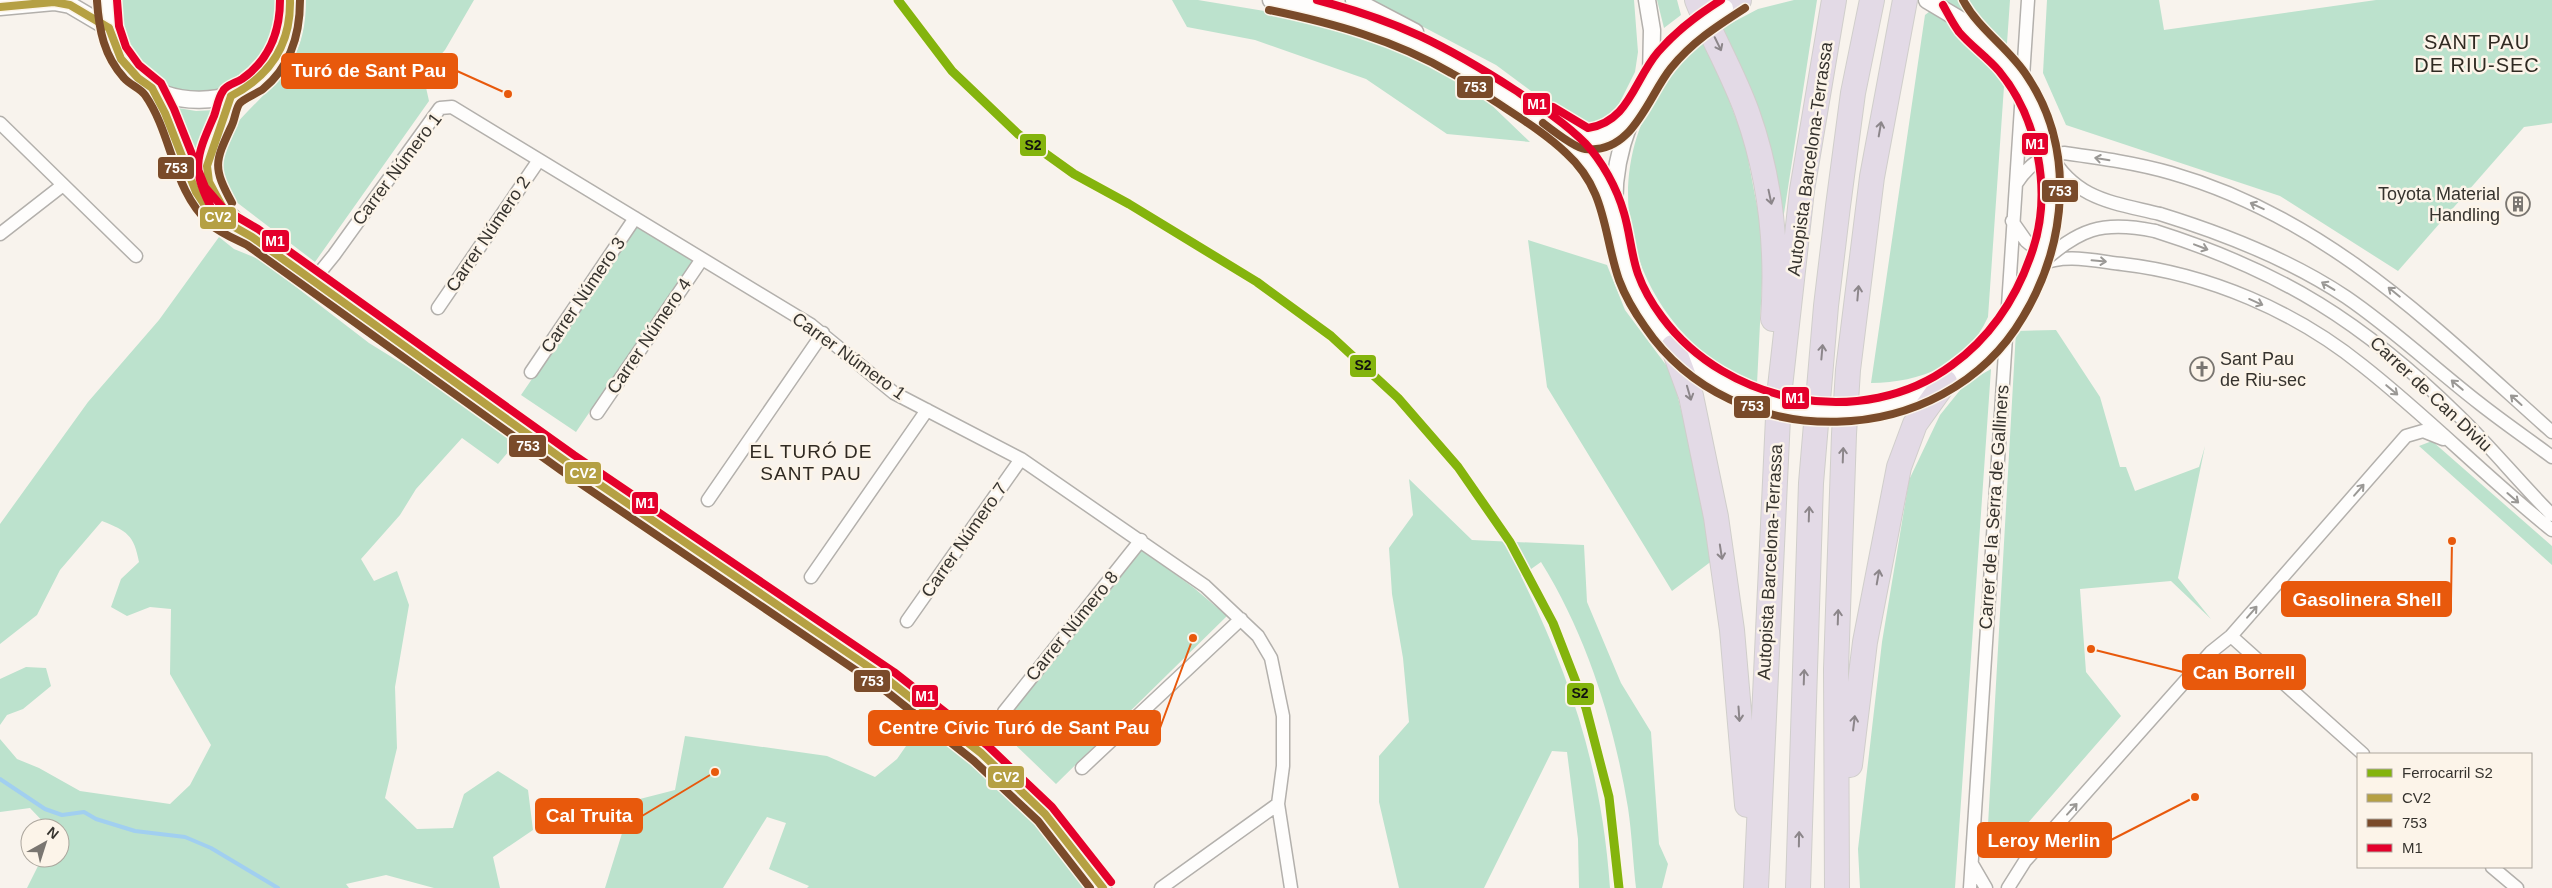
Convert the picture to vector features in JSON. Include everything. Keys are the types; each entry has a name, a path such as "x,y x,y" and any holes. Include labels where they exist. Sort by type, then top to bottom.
{"highway":[{"path":"1696,0 1747,111 1772,205 1774,300 1771,349 1779,396"},
{"name":"Autopista Barcelona-Terrassa","path":"1756,888 1779,396 1802,190 1834,0"},
{"name":"Autopista Barcelona-Terrassa","path":"1798,888 1810,483 1826,306 1838,206 1853,93 1872,0"},
{"path":"1837,882 1836,669 1848,370 1872,177 1905,0"},
{"path":"1673,348 1690,396 1716,518 1732,630 1756,888"},
{"path":"1837,882 1845,831 1858,686 1899,467 1915,424 1945,382"}],"street":[{"path":"107,0 109,28 122,59 138,78 152,88 172,97 188,101 210,101 231,96 253,84 274,62 284,46 289,28 290,0"},
{"path":"1271,0 1333,12 1404,37 1454,62 1514,102 1583,144"},
{"path":"1320,0 1415,32"},
{"path":"1354,0 1460,56 1565,128 1583,144 1596,177 1615,215"},
{"path":"1647,0 1652,30 1651,78"},
{"path":"1952,0 1964,22"},
{"name":"Carrer de la Serra de Galliners","path":"1970,888 2006,306 2028,0"},
{"path":"0,7 68,2 109,28"},
{"path":"1736,2 1684,38 1651,78 1630,119 1617,168 1615,215 1622,259 1632,286 1651,320 1673,348 1713,380 1737,392 1782,407 1819,412 1851,412 1895,404 1920,395 1945,382 1967,367 1988,348 2006,326 2045,262 2050,199 2045,146 2038,122 2020,83 1990,46 1964,22 1931,2"},
{"path":"152,88 165,113 200,198 217,217 252,237 312,282 568,462 888,680 981,754 1045,814 1103,888"},
{"path":"231,96 207,166 209,182 224,209 252,237"},
{"name":"Carrer Número 1","path":"312,282 334,255 440,108 452,107 823,333 894,393 1021,459 1141,540 1205,586 1258,636 1271,658 1283,716 1283,766 1278,804 1291,888"},
{"path":"2020,107 2039,135 2052,147 2064,153"},
{"path":"1583,144 1602,136 1630,119"},
{"path":"0,124 136,256"},
{"name":"Carrer de Can Diviu","path":"2045,146 2065,177 2087,194 2106,201 2160,214 2245,244 2328,286 2376,318 2478,403 2552,457"},
{"path":"2014,187 2024,172 2038,160 2052,153 2064,153 2134,164 2209,186 2251,203 2321,240 2394,292 2552,432"},
{"name":"Carrer Número 2","path":"438,308 539,160"},
{"path":"0,234 63,185"},
{"name":"Carrer Número 3","path":"531,372 636,218"},
{"path":"2012,221 2026,241 2045,262"},
{"name":"Carrer de Can Diviu","path":"2006,306 2040,265 2065,242 2100,228 2128,226 2155,231 2244,263 2288,284 2339,315 2412,371 2490,448 2552,515"},
{"name":"Carrer Número 4","path":"597,413 702,259"},
{"name":"Carrer de Can Diviu","path":"2045,262 2100,261 2154,269 2205,282 2267,307 2298,322 2362,365 2430,422 2448,441 2552,530"},
{"path":"708,500 823,333"},
{"path":"812,577 927,410"},
{"path":"2008,888 2031,855 2211,652 2231,636 2406,436 2423,430 2448,441"},
{"name":"Carrer Número 7","path":"907,621 1021,459"},
{"name":"Carrer Número 8","path":"1004,712 1141,540"},
{"path":"1082,768 1241,619"},
{"path":"2231,636 2362,753"},
{"path":"1161,888 1278,804"},
{"path":"1972,864 1986,888"},
{"path":"2493,868 2517,888"}],"green space":[{"path":"119,0 279,0 269,43 248,72 220,88 190,92 160,84 136,65 121,37"},
{"path":"306,0 474,0 445,50 423,74 429,101 315,262 222,191 215,166 218,150 225,138 289,66 302,34"},
{"path":"1172,0 1198,0 1320,20 1395,48 1481,95 1530,142 1447,134 1366,79 1255,40 1187,27"},
{"path":"1372,0 1634,0 1638,52 1635,72 1615,112 1597,122 1573,122 1496,65"},
{"path":"1657,0 1677,0 1681,15 1664,28"},
{"path":"1794,0 1817,0 1783,220 1722,28 1758,9"},
{"path":"1944,0 2010,0 1988,317 1979,334 1967,348 1940,368 1924,375 1907,379 1871,383 1925,15"},
{"path":"2047,0 2159,0 2164,30 2376,0 2552,0 2552,123 2524,127 2398,271 2280,196 2066,125 2043,73"},
{"path":"1706,38 1745,143 1764,243 1757,384 1705,354 1677,326 1655,295 1640,261 1630,226 1628,189 1633,152 1645,116 1664,82"},
{"path":"172,107 196,111 215,110 201,161 206,193 170,109"},
{"path":"636,227 693,260 576,432 521,395"},
{"path":"219,237 234,249 261,260 369,343 513,432 509,451 498,464 462,438 416,489 400,515 361,559 374,581 397,571 409,605 395,687 397,748 385,798 417,829 453,828 464,794 498,771 528,790 533,830 493,857 500,888 434,888 386,875 346,884 349,888 27,888 37,868 70,868 70,818 40,818 30,808 0,812 0,739 17,759 39,768 80,791 170,804 190,785 211,745 170,674 171,609 150,607 127,616 111,607 121,579 139,562 132,540 118,528 102,521 60,570 37,615 0,644 0,524 88,402 159,320"},
{"path":"1528,240 1607,265 1625,310 1672,373 1717,557 1672,591 1547,387"},
{"path":"2056,330 2100,397 2120,467 2126,467 2135,491 2199,467 2205,446 2178,578 2211,619 2171,581 2080,589 2086,672 2121,716 2013,840 2001,842 1990,834 1988,825 2016,331"},
{"path":"1991,369 1955,888 1860,888 1858,849 1882,642 1909,480 1940,415 1965,384"},
{"path":"2432,441 2552,546 2552,565 2419,446"},
{"path":"1409,479 1472,540 1584,545 1587,602 1621,683 1651,732 1659,844 1668,864 1662,888 1636,888 1628,808 1615,744 1606,712 1585,650 1572,620 1541,562 1521,576 1555,652 1582,728 1600,805 1610,888 1579,888 1578,839 1567,752 1552,751 1484,888 1399,888 1379,802 1379,756 1409,722 1403,658 1392,594 1389,548 1413,515"},
{"path":"1142,550 1194,588 1227,616 1056,784 999,729"},
{"path":"26,667 46,668 51,686 23,709 7,715 0,725 0,679"},
{"path":"922,723 1018,798 1069,859 1089,888 807,888 809,886 769,869 786,823 767,817 723,888 605,888 632,801 675,790 685,736 827,756 875,777 897,759"}],"waterway":[{"path":"0,779 45,809 62,815 84,812 96,819 135,831 185,837 211,848 278,888"}],"rail line":[{"name":"S2","path":"898,0 952,71 1018,134 1074,174 1129,204 1257,282 1331,336 1398,398 1458,467 1510,542 1553,623 1586,708 1609,797 1619,888"}],"transit line":[{"name":"M1","path":"117,0 119,26 126,47 139,65 161,83 174,109 205,187 224,209 258,229 574,455 894,672 987,745 1052,807 1111,882"},
{"name":"M1","path":"214,213 199,175 198,164 203,143 224,89 251,72 271,45 278,24 280,0"},
{"name":"CV2","path":"231,96 257,79 276,57 287,31 290,0"},
{"name":"753","path":"232,203 221,180 218,164 219,156 239,105 242,101 263,89 280,71 287,60 298,25 300,0"},
{"name":"M1","path":"1317,0 1372,16 1443,47 1490,74 1560,121 1585,143 1608,175 1624,213 1638,274 1643,285 1662,317 1689,347 1722,371 1759,388 1798,399 1838,402 1878,398 1917,385 1952,365 1966,354 1991,328 2011,298 2027,266 2039,227 2041,180 2038,156 2023,110 1999,71 1959,32 1943,5"},
{"name":"M1","path":"1553,107 1588,128 1613,118 1622,109 1650,63 1665,44 1687,24 1721,0"},
{"name":"753","path":"1269,10 1340,27 1408,51 1463,80 1541,132 1566,153 1589,182 1597,197 1619,280 1627,298 1645,327 1683,369 1730,399 1782,417 1837,422 1891,414 1943,394 1987,362 2023,317 2038,289 2049,259 2057,228 2060,196 2059,165 2053,134 2043,104 2027,76 2012,57 1977,21 1963,0"},
{"name":"753","path":"97,1 99,22 107,52 124,78 145,95 162,127 180,179 188,195 197,210 210,224 247,245 562,471 882,688 974,761 1038,821 1090,888"},
{"name":"CV2","path":"0,7 54,2 70,5 109,28"},
{"name":"753","path":"1543,123 1575,146 1581,148 1602,148 1615,143 1637,121 1671,68 1687,50 1705,35 1745,8"},
{"name":"CV2","path":"109,28 121,59 138,78 152,88 165,113 196,192 204,204 217,217 252,237 568,463 888,680 981,753 1045,814 1103,888"},
{"name":"CV2","path":"223,208 209,182 207,166 231,96"}],"place":[{"name":"Turó de Sant Pau","path":"508,94"},
{"name":"Toyota Material Handling","path":"2518,204"},
{"name":"Sant Pau de Riu-sec","path":"2202,369"},
{"name":"Gasolinera Shell","path":"2452,541"},
{"name":"Centre Cívic Turó de Sant Pau","path":"1193,638"},
{"name":"Can Borrell","path":"2091,649"},
{"name":"Cal Truita","path":"715,772"},
{"name":"Leroy Merlin","path":"2195,797"}],"district":[{"name":"SANT PAU DE RIU-SEC","path":"2477,54"},
{"name":"EL TURÓ DE SANT PAU","path":"811,462"}]}
